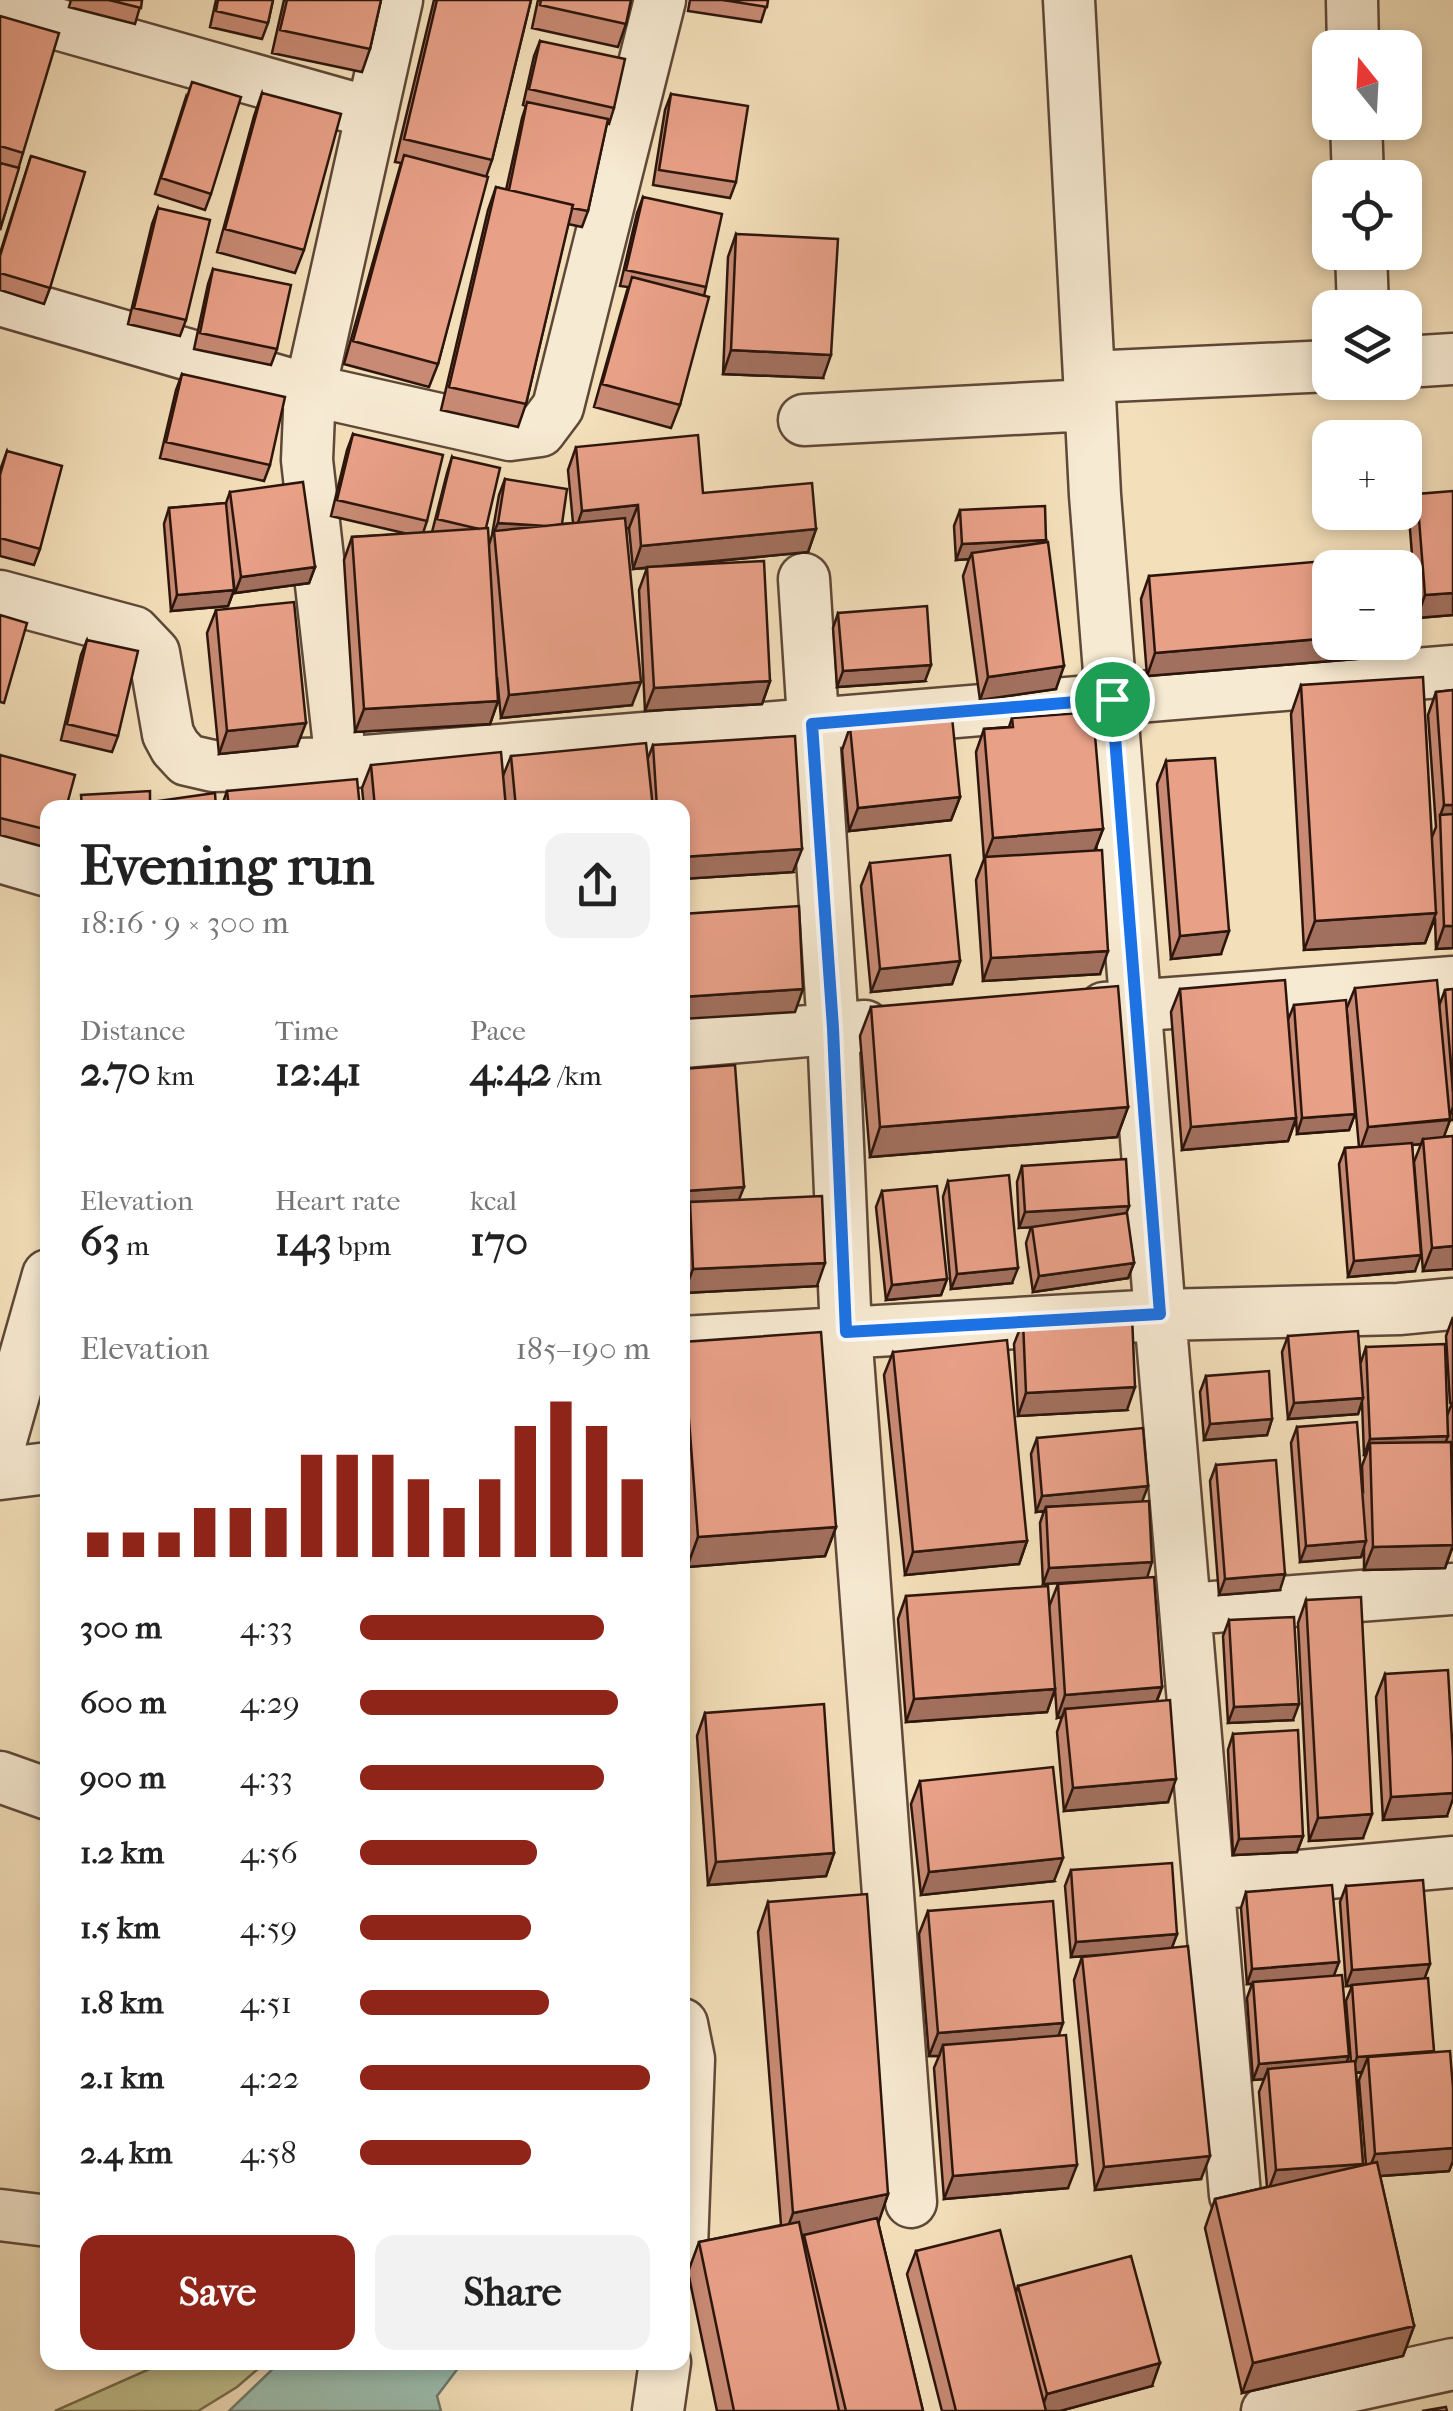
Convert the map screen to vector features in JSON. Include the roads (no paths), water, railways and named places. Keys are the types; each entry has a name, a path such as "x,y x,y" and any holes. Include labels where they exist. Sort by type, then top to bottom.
{"street":[{"path":"341,763 308,460 310,390 397,0"},
{"path":"0,300 310,390 510,434 540,430 558,407 660,0"},
{"path":"1069,0 1089,391 1112,699 1235,2195"},
{"path":"1352,0 1353,30"},
{"path":"0,8 372,114"},
{"path":"1422,361 1453,359"},
{"path":"804,420 1312,368"},
{"path":"804,579 833,1028 846,1332 911,2202"},
{"path":"0,596 134,632 154,652 168,734 175,747 187,760 213,766 341,763 1453,671"},
{"path":"0,857 40,869"},
{"path":"1061,1012 1453,982"},
{"path":"690,1041 909,1023"},
{"path":"0,1444 40,1303"},
{"path":"690,1342 1160,1314 1399,1309 1453,1304"},
{"path":"0,1474 40,1469"},
{"path":"1187,1609 1453,1589"},
{"path":"0,1777 40,1791"},
{"path":"1209,1884 1453,1862"},
{"path":"0,2215 40,2220"},
{"path":"1266,2411 1339,2389 1453,2364"},
{"path":"658,2411 664,2370"}]}
